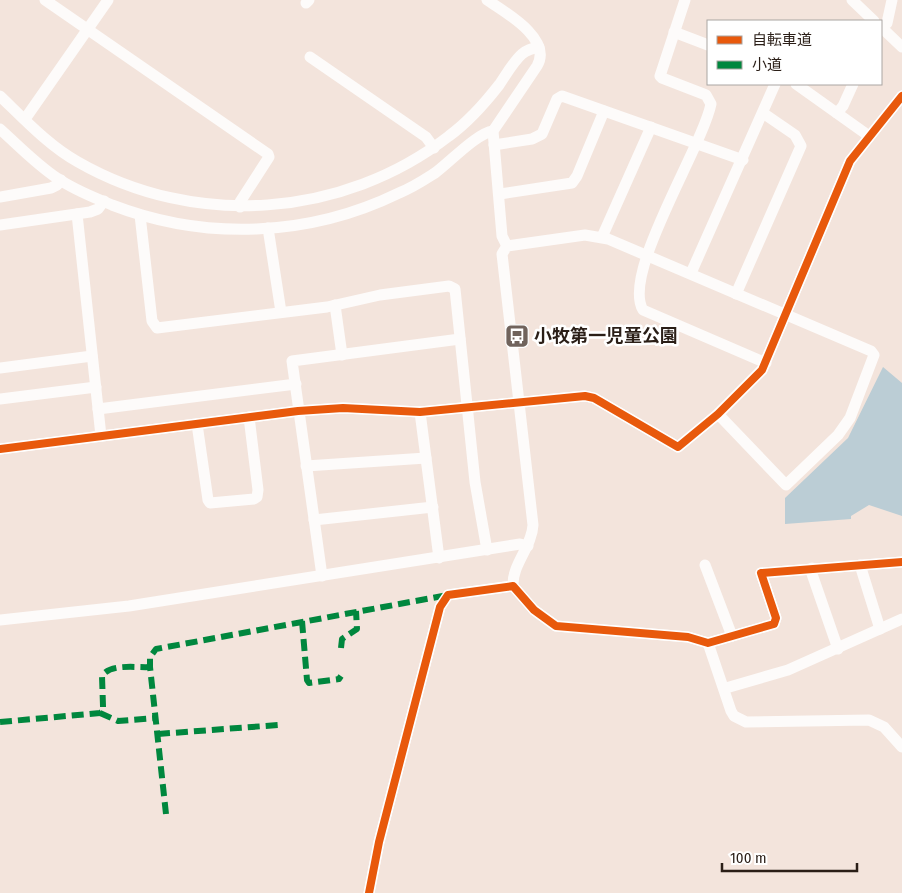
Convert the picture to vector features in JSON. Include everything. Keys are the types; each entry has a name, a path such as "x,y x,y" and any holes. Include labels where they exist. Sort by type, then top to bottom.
{"street":[{"path":"45,0 268,154 269,157 240,202 240,207"},
{"path":"25,119 108,0"},
{"path":"0,129 42,167 61,180 104,202 140,215 201,228 268,228 338,216 379,202 420,182 481,136 493,131 539,62 541,54 539,47 526,28 487,0"},
{"path":"685,0 660,76 706,96 712,104 646,256 642,270 639,301 643,310 766,363"},
{"path":"852,0 872,20"},
{"path":"882,26 887,23 892,0"},
{"path":"882,30 902,47"},
{"path":"674,32 707,45"},
{"path":"0,96 77,162 125,184 175,199 240,207 290,203 348,190 394,171 434,148 476,111 520,56 539,47"},
{"path":"310,57 426,137 434,148"},
{"path":"690,273 743,160 775,85"},
{"path":"797,85 869,136"},
{"path":"837,113 843,106 853,85"},
{"path":"494,145 532,139 542,134 559,96 743,160"},
{"path":"0,449 298,411 343,408 420,412 568,397 594,398 678,447 718,414 759,374 766,363 784,315 850,161 902,96"},
{"path":"500,194 572,183 577,176 604,111"},
{"path":"736,294 801,146 795,135 763,113"},
{"path":"602,237 651,127"},
{"path":"493,131 500,194 502,236 507,246"},
{"path":"0,197 51,188 61,180"},
{"path":"0,225 94,212 104,202"},
{"path":"77,214 101,436"},
{"path":"140,215 144,266 154,326 157,328 335,305 372,297 449,286 457,292 475,482 487,550"},
{"path":"268,228 281,312"},
{"path":"718,414 786,485 838,435 850,418 874,354 871,351 690,273 602,237 585,235 507,246 502,254 533,525 528,546 513,577 513,586 538,614 556,626 688,637 708,644 774,624 776,618 761,573 902,562"},
{"path":"335,305 342,355"},
{"path":"322,576 292,362 460,339"},
{"path":"0,368 92,356"},
{"path":"98,409 296,384"},
{"path":"0,399 96,387"},
{"path":"420,412 439,558"},
{"path":"197,424 210,504 254,499 257,497 258,490 249,417"},
{"path":"306,466 426,458"},
{"path":"314,520 433,507"},
{"path":"0,620 128,606 520,544 528,546"},
{"path":"705,564 732,636"},
{"path":"860,565 880,629"},
{"path":"812,568 812,574 838,649"},
{"path":"370,893 379,842 442,602 448,595 454,593 513,586"},
{"path":"726,688 788,670 902,619"},
{"path":"708,644 726,688 731,711 739,719 746,722 869,720 884,727 902,747"}],"shaded area":[{"path":"883,367 902,383 902,516 869,505 851,516 851,519 785,524 785,498 848,438"}],"marked path":[{"path":"166,814 150,667 150,657 156,649 448,595"},
{"path":"341,648 342,639 357,629 356,611"},
{"path":"302,621 307,680 309,683 339,679 341,676"},
{"path":"0,722 100,713 103,711 102,676 106,672 111,669 124,667 150,667"},
{"path":"100,713 118,721 156,718"},
{"path":"158,734 278,725"}],"cycle path":[{"path":"0,449 298,411 343,408 420,412 585,396 594,398 678,447 718,414 762,370 850,161 902,96"},
{"path":"369,893 379,842 440,607 448,595 513,586 534,610 556,626 688,637 708,643 774,624 776,618 761,573 902,562"}],"place":[{"name":"小牧第一児童公園","path":"517,336"}]}
